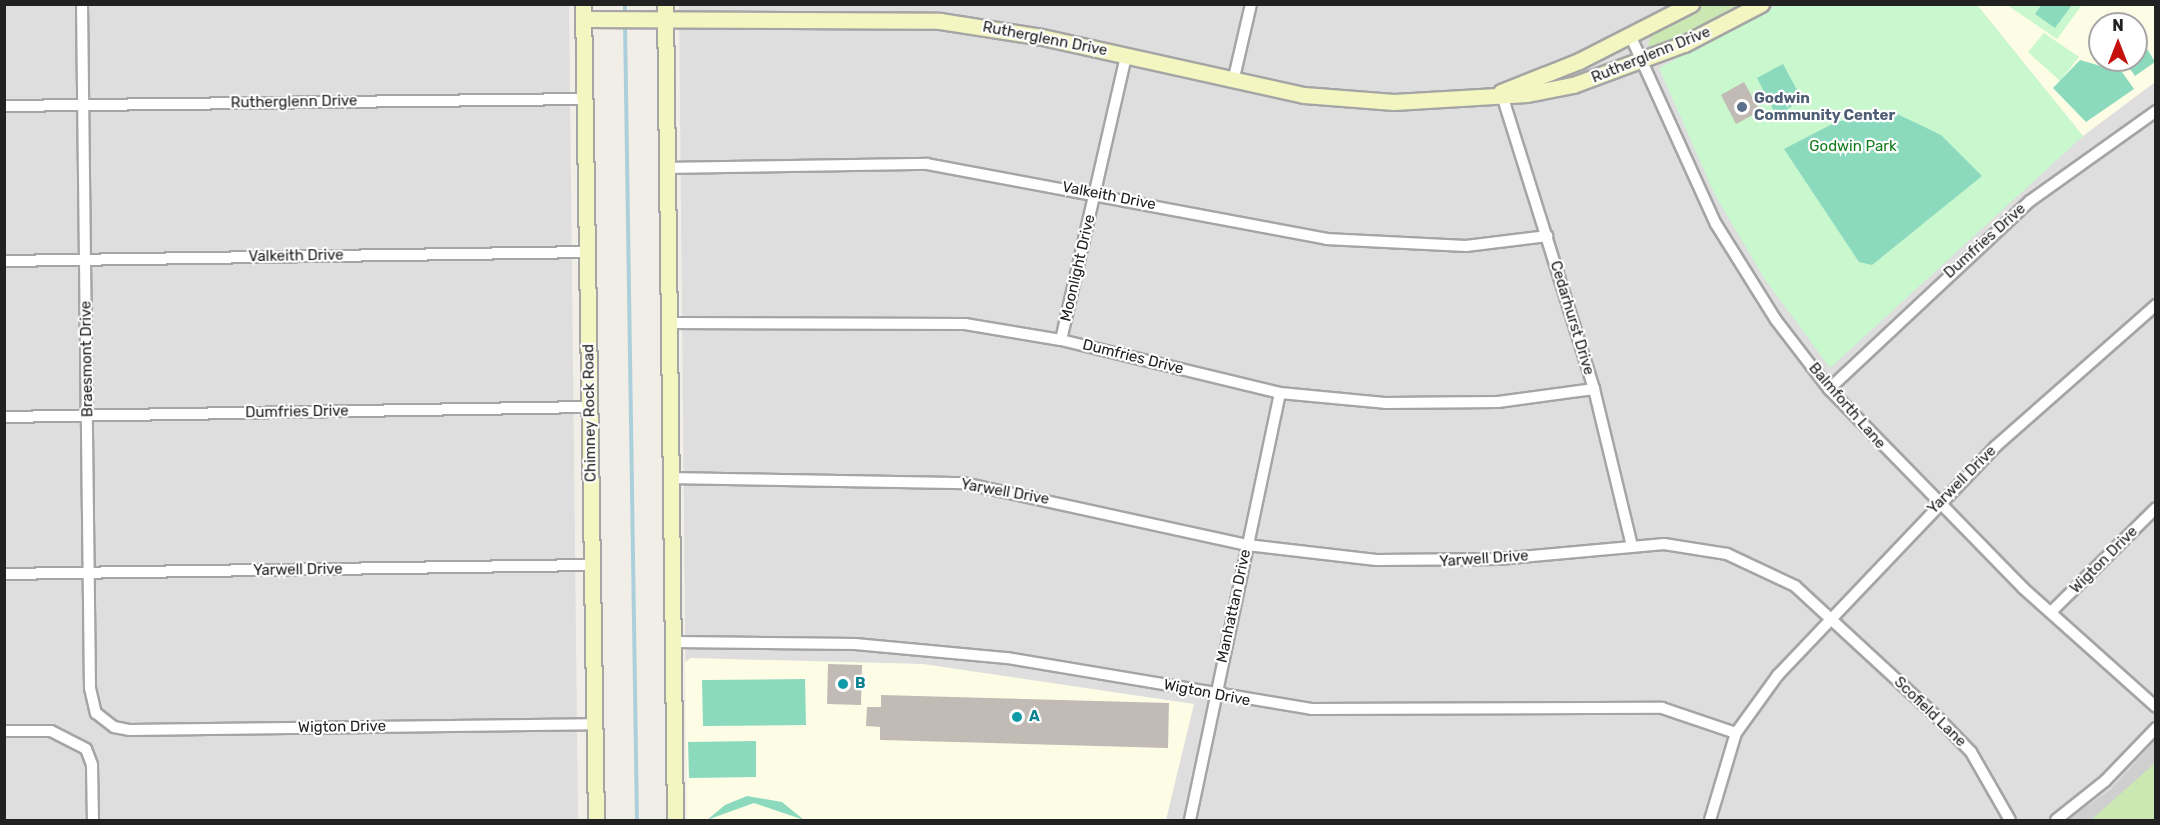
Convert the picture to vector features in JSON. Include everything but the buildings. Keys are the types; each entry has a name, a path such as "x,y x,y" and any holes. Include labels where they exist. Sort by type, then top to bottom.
{"main road":[{"name":"Rutherglenn Drive","path":"1500,92 1631,37 1691,4"},
{"name":"Rutherglenn Drive","path":"584,12 604,19 643,19 665,12 904,18 989,27 1126,56 1233,82 1304,95 1394,102 1500,92 1527,94 1573,84 1642,61 1761,4"},
{"name":"Chimney Rock Road","path":"584,12 596,820"},
{"path":"665,12 673,478 675,820"}],"street":[{"name":"Braesmont Drive","path":"82,4 90,688 96,713"},
{"path":"1233,82 1251,4"},
{"name":"Balmforth Lane","path":"1631,37 1716,224 1776,320 1829,389 1938,503 2156,707"},
{"name":"Moonlight Drive","path":"1061,340 1126,56"},
{"name":"Cedarhurst Drive","path":"1500,92 1594,389 1632,546"},
{"name":"Rutherglenn Drive","path":"4,106 584,99"},
{"name":"Dumfries Drive","path":"1829,389 2030,201 2156,111"},
{"name":"Valkeith Drive","path":"668,168 927,164 1381,245 1466,246 1547,236"},
{"name":"Valkeith Drive","path":"4,261 588,252"},
{"name":"Yarwell Drive","path":"673,478 963,483 1247,545 1425,563 1632,546 1695,546 1727,554 1795,586 1832,618 1938,503 2065,381 2156,305"},
{"name":"Dumfries Drive","path":"670,323 924,321 1061,340 1280,393 1454,405 1594,389"},
{"name":"Manhattan Drive","path":"1190,820 1214,696 1280,393"},
{"name":"Dumfries Drive","path":"4,417 590,407"},
{"name":"Wigton Drive","path":"2052,611 2156,508"},
{"name":"Yarwell Drive","path":"4,574 592,566"},
{"path":"1710,820 1736,733 1778,675 1832,618"},
{"name":"Scofield Lane","path":"1832,618 1971,752 2010,820"},
{"name":"Wigton Drive","path":"675,642 930,650 1115,674 1214,696 1359,711 1641,707 1686,714 1736,733"},
{"name":"Wigton Drive","path":"96,713 106,723 129,730 594,724"},
{"path":"2056,820 2105,781 2156,728"},
{"path":"4,731 51,731 78,742 92,765 93,820"}],"shaded area":[{"path":"5,5 569,5 578,820 5,820"},
{"path":"679,5 2155,5 2155,820 687,820"},
{"path":"1977,5 2155,5 2155,82 2083,136"},
{"path":"691,658 923,664 1194,704 1166,820 687,820 685,662"},
{"path":"2155,741 2155,820 2067,820 2110,790"}],"green space":[{"path":"2042,4 2072,5 2055,28 2035,14"},
{"path":"1700,5 1741,5 1664,46 1648,46 1651,36"},
{"name":"Godwin Park","path":"1778,5 1977,5 2083,136 1830,368 1764,278 1715,195 1659,68"},
{"path":"2007,5 2082,5 2057,39"},
{"path":"2044,33 2079,57 2060,81 2028,52"},
{"path":"2148,50 2155,62 2148,67"},
{"path":"2080,60 2088,62 2088,72 2122,72 2134,89 2086,122 2053,88"},
{"path":"1783,64 1803,101 1776,115 1757,78"},
{"path":"1891,111 1941,135 1982,176 1872,265 1859,262 1784,149 1836,122"},
{"path":"805,679 806,725 703,726 702,680"},
{"path":"756,741 756,777 689,778 688,742"},
{"path":"2155,763 2155,820 2091,820"},
{"path":"747,796 782,802 804,820 754,803 707,820 725,805"}],"waterway":[{"path":"625,4 625,16"},
{"path":"625,23 637,820"}],"place":[{"name":"Godwin Community Center","path":"1742,107"},
{"name":"B","path":"843,684"},
{"name":"A","path":"1017,717"}]}
